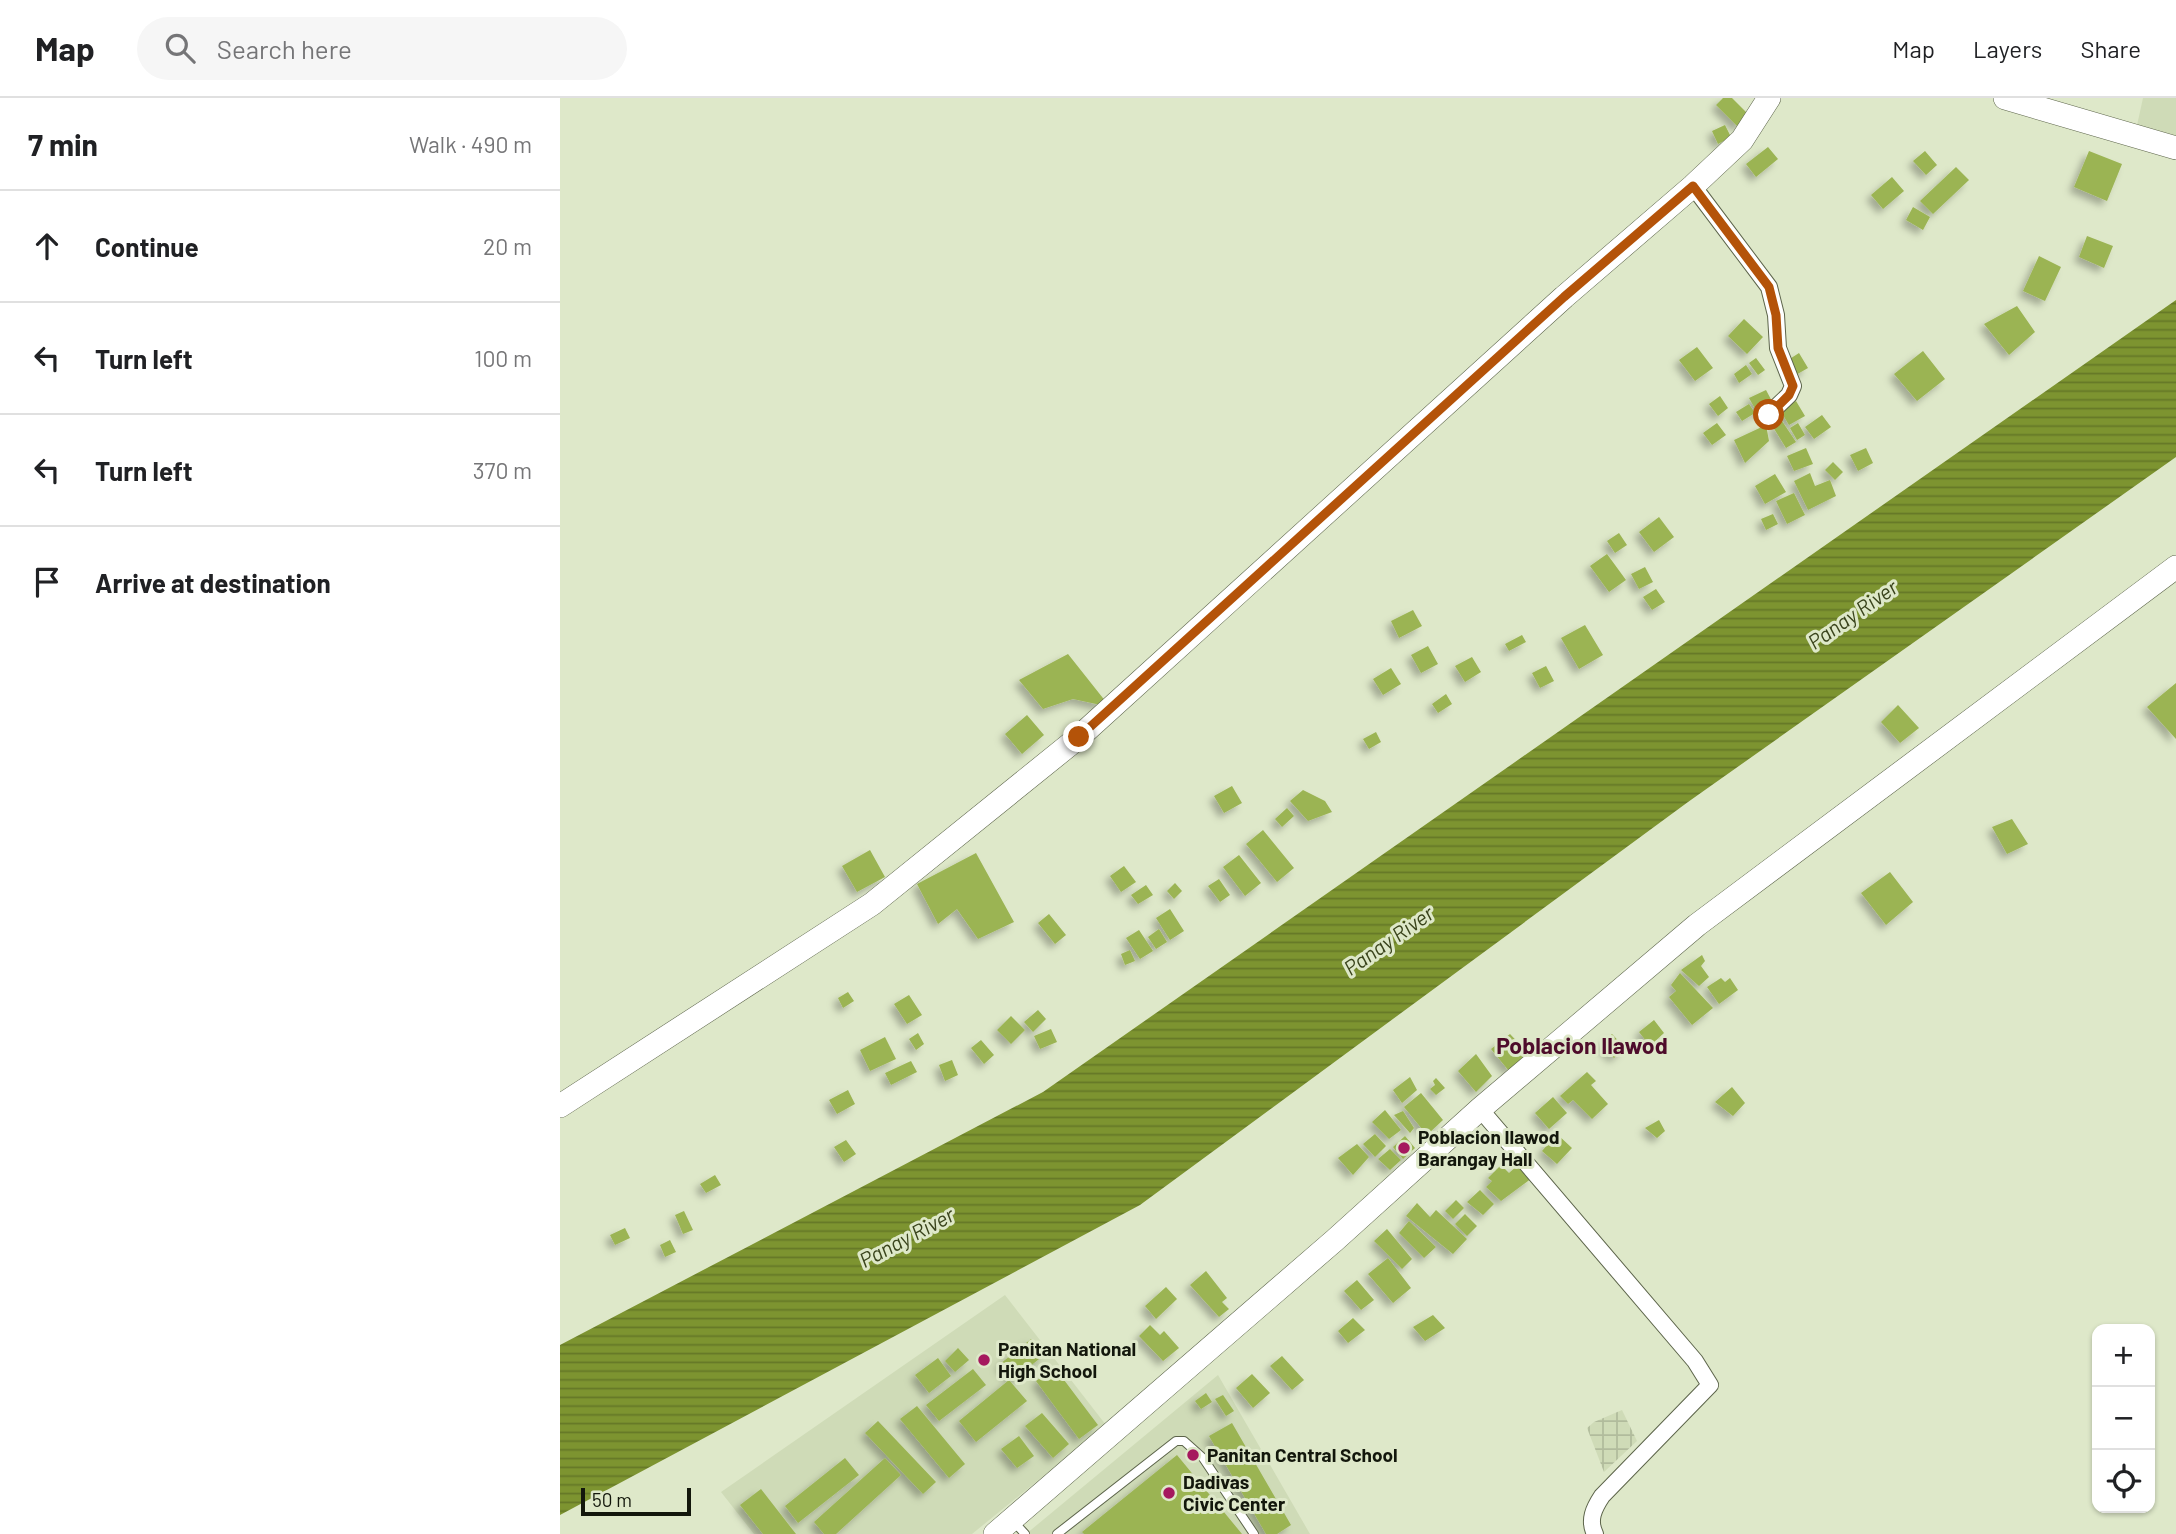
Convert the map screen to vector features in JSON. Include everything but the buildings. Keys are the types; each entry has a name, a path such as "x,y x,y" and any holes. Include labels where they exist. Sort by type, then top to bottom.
{"main road":[{"path":"560,1106 872,904 1079,737 1564,297 1693,186 1742,140 1769,98"},
{"path":"2005,98 2176,148"},
{"path":"1011,1529 1480,1109 1697,925 2176,567"}],"street":[{"path":"1693,186 1769,287 1776,315 1778,348 1793,386 1789,395 1769,415"},
{"path":"1480,1109 1695,1361 1710,1385 1602,1496 1593,1509 1591,1526 1595,1534"}],"lane":[{"path":"1057,1534 1176,1441 1184,1441 1203,1458 1254,1534"}],"shaded area":[{"path":"2143,98 2176,98 2176,143 2136,130"},
{"name":"Panitan National High School","path":"1005,1295 1106,1425 972,1534 754,1534 721,1492"},
{"name":"Panitan Central School","path":"1218,1375 1310,1534 1026,1534"},
{"path":"1622,1410 1637,1441 1604,1472 1587,1428 1594,1422"}],"water":[{"name":"Panay River","path":"2176,300 2176,457 1688,802 1140,1205 560,1515 560,1345 1043,1092"}],"place":[{"name":"Poblacion Ilawod Barangay Hall","path":"1404,1148"},
{"name":"Panitan National High School","path":"984,1360"},
{"name":"Panitan Central School","path":"1193,1455"},
{"name":"Dadivas Civic Center","path":"1169,1493"}],"district":[{"name":"Poblacion Ilawod","path":"1582,1046"}],"route":[{"path":"1079,737 1564,297 1693,186 1769,287 1776,315 1778,348 1793,386 1789,395 1769,415"}]}
